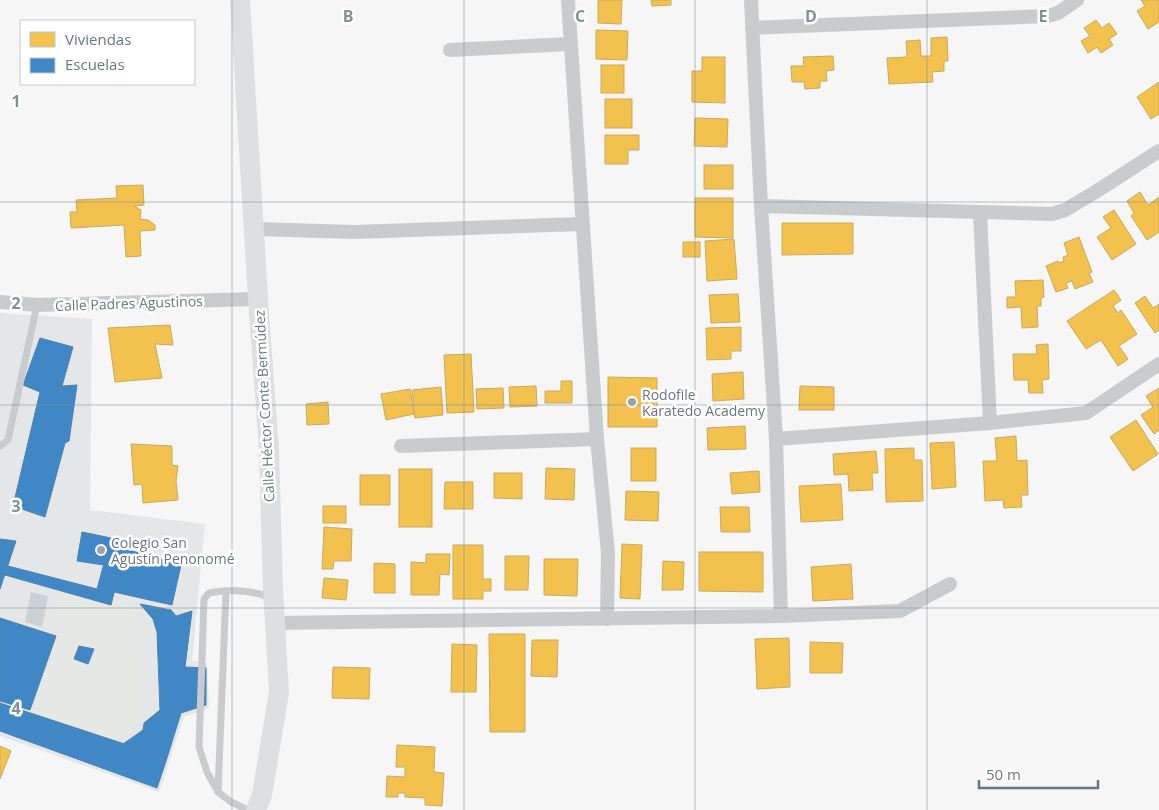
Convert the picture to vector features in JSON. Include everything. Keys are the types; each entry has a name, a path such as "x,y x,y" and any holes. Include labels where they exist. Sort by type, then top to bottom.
{"street":[{"name":"Calle Héctor Conte Bermúdez","path":"240,0 269,450 273,600 279,692 262,794 256,810"},
{"path":"568,0 597,439 608,553 607,619"},
{"path":"751,0 761,206 776,439 781,616"},
{"path":"752,28 1048,16 1058,13 1077,0"},
{"path":"450,50 570,44"},
{"path":"761,206 980,213 1059,213 1159,152"},
{"path":"980,213 990,423"},
{"path":"254,228 355,232 582,224"},
{"name":"Calle Padres Agustinos","path":"0,302 36,306 258,299"},
{"path":"776,439 990,423 1086,413 1159,364"},
{"path":"401,446 597,439"},
{"path":"275,623 781,616 900,611 950,584"}],"lane":[{"path":"0,446 8,440 36,306"},
{"path":"248,810 231,802 218,792 207,772 200,747 204,599 209,593 226,591 254,592 273,600"},
{"path":"218,792 226,591"}],"shaded area":[{"name":"Colegio San Agustín Penonomé","path":"0,313 92,319 90,510 205,524 192,661 207,663 209,708 184,717 159,792 0,736"},
{"path":"31,592 48,596 42,627 25,622"},
{"path":"61,593 110,608 113,608 115,598 131,603 130,608 139,609 140,714 138,715 139,720 121,741 32,712 59,633 49,629"}],"building: Viviendas":[{"path":"598,0 622,0 621,24 598,23"},
{"path":"651,0 671,0 671,5 652,6"},
{"path":"1141,0 1159,0 1159,22 1148,29 1137,11 1145,6"},
{"path":"1096,20 1102,28 1109,23 1117,34 1109,39 1113,45 1101,53 1097,47 1088,53 1081,41 1090,36 1084,28"},
{"path":"596,30 628,31 627,60 596,59"},
{"path":"947,37 948,61 944,61 944,71 932,72 933,82 889,84 887,58 907,57 906,41 920,40 921,56 931,56 931,38"},
{"path":"833,56 834,70 826,71 827,81 820,81 820,88 805,89 804,82 792,82 791,66 804,66 803,57"},
{"path":"702,57 725,57 725,103 692,102 692,71 702,71"},
{"path":"601,65 624,65 624,93 601,93"},
{"path":"1159,82 1159,114 1151,119 1137,97"},
{"path":"605,99 632,99 632,128 605,128"},
{"path":"695,118 728,119 727,147 694,146"},
{"path":"605,135 639,135 639,150 628,150 628,164 605,164"},
{"path":"704,165 733,165 733,189 704,189"},
{"path":"143,185 144,205 134,206 141,210 140,219 148,220 155,225 155,230 140,231 141,256 126,257 124,225 71,228 70,212 77,212 76,200 117,198 116,186"},
{"path":"1140,192 1148,205 1159,197 1159,232 1147,240 1131,216 1134,213 1127,201"},
{"path":"695,198 733,198 733,238 695,237"},
{"path":"1114,210 1136,244 1112,260 1097,237 1111,228 1103,217"},
{"path":"782,223 853,223 853,254 782,255"},
{"path":"1079,237 1092,272 1089,273 1093,282 1075,289 1072,281 1066,283 1068,288 1056,292 1046,266 1058,261 1059,263 1064,261 1063,257 1068,255 1064,243"},
{"path":"734,239 737,279 707,281 705,241"},
{"path":"683,242 700,242 700,257 683,257"},
{"path":"1043,280 1044,297 1041,298 1041,306 1037,306 1038,327 1022,328 1021,307 1007,308 1007,297 1016,297 1015,281"},
{"path":"1114,290 1121,300 1113,306 1118,313 1121,310 1137,334 1119,346 1128,359 1118,366 1101,340 1086,349 1067,321"},
{"path":"738,294 740,322 711,323 709,295"},
{"path":"1145,296 1153,308 1159,304 1159,330 1155,333 1135,303"},
{"path":"170,325 173,345 155,344 162,378 115,382 108,328"},
{"path":"741,327 741,351 731,351 731,359 707,360 706,328"},
{"path":"1048,344 1049,379 1042,380 1043,393 1029,393 1028,380 1014,380 1013,354 1037,354 1036,345"},
{"path":"471,354 474,412 447,413 444,355"},
{"path":"743,372 744,399 713,401 712,374"},
{"name":"Rodofile Karatedo Academy","path":"608,377 657,378 657,427 608,427"},
{"path":"561,381 572,381 572,403 545,403 545,391 561,391"},
{"path":"536,386 537,406 510,407 509,387"},
{"path":"800,386 834,387 834,410 799,410"},
{"path":"441,387 443,415 415,418 412,390"},
{"path":"503,388 504,408 477,409 476,389"},
{"path":"1159,388 1159,430 1154,434 1141,415 1153,407 1146,396"},
{"path":"410,389 414,414 386,420 381,394"},
{"path":"328,402 329,424 307,425 306,404"},
{"path":"1136,420 1158,454 1133,471 1110,437"},
{"path":"745,426 746,449 708,450 707,428"},
{"path":"1016,436 1017,461 1027,460 1028,495 1021,495 1022,507 1004,508 1003,500 985,501 983,461 997,461 995,438"},
{"path":"954,442 956,487 932,489 930,443"},
{"path":"131,444 172,446 172,465 178,466 176,481 178,500 143,503 142,484 134,485"},
{"path":"631,448 656,448 656,481 631,481"},
{"path":"914,448 914,460 922,460 923,501 886,502 885,449"},
{"path":"876,451 878,473 872,473 873,490 849,491 848,474 834,475 833,454"},
{"path":"546,468 575,469 574,500 545,499"},
{"path":"399,469 432,469 432,527 399,527"},
{"path":"759,471 760,492 732,494 730,473"},
{"path":"494,473 522,473 522,499 494,498"},
{"path":"360,475 390,475 390,505 360,505"},
{"path":"445,482 473,482 473,509 444,509"},
{"path":"841,484 843,520 801,522 799,486"},
{"path":"626,491 659,492 658,521 625,520"},
{"path":"323,506 346,506 346,523 323,523"},
{"path":"720,507 749,507 750,532 721,532"},
{"path":"324,527 352,529 351,561 334,561 333,569 322,569"},
{"path":"622,544 642,545 640,599 620,598"},
{"path":"453,545 483,545 483,579 491,579 491,591 483,591 483,599 453,599"},
{"path":"699,552 763,552 763,592 699,591"},
{"path":"426,554 450,554 449,575 440,574 439,595 411,595 411,562 426,563"},
{"path":"505,556 529,556 528,590 505,590"},
{"path":"544,559 578,559 577,596 544,595"},
{"path":"663,561 684,562 683,590 662,590"},
{"path":"374,563 395,564 395,593 374,593"},
{"path":"851,564 853,599 813,601 811,567"},
{"path":"324,578 348,580 346,600 322,598"},
{"path":"489,634 525,634 525,732 490,732"},
{"path":"789,638 790,687 757,689 755,639"},
{"path":"532,640 558,640 557,677 531,676"},
{"path":"810,642 843,643 842,673 810,673"},
{"path":"452,644 477,645 476,692 451,692"},
{"path":"333,667 370,668 369,699 332,698"},
{"path":"397,745 435,747 434,772 444,773 442,806 425,805 425,798 405,797 405,793 398,793 398,797 386,797 387,776 405,777 405,767 396,767"},
{"path":"0,746 11,751 0,779"}],"building: Escuelas":[{"path":"40,338 73,347 62,386 77,385 69,441 65,443 45,517 13,506 40,392 23,385"},
{"path":"82,532 111,538 104,565 77,561"},
{"path":"111,538 126,544 111,605 5,575 8,566 97,589"},
{"path":"0,539 16,541 0,589"},
{"path":"125,549 181,565 172,605 114,592"},
{"path":"140,604 171,610 176,616 192,611 185,667 206,668 206,705 181,713 167,758 123,744 143,730 144,723 160,710 157,632 153,619"},
{"path":"0,618 56,636 30,710 0,701"},
{"path":"79,646 94,649 88,664 74,659"},
{"path":"0,703 167,758 157,788 0,731"}],"place":[{"name":"Rodofile Karatedo Academy","path":"632,402"},
{"name":"Colegio San Agustín Penonomé","path":"101,550"}]}
